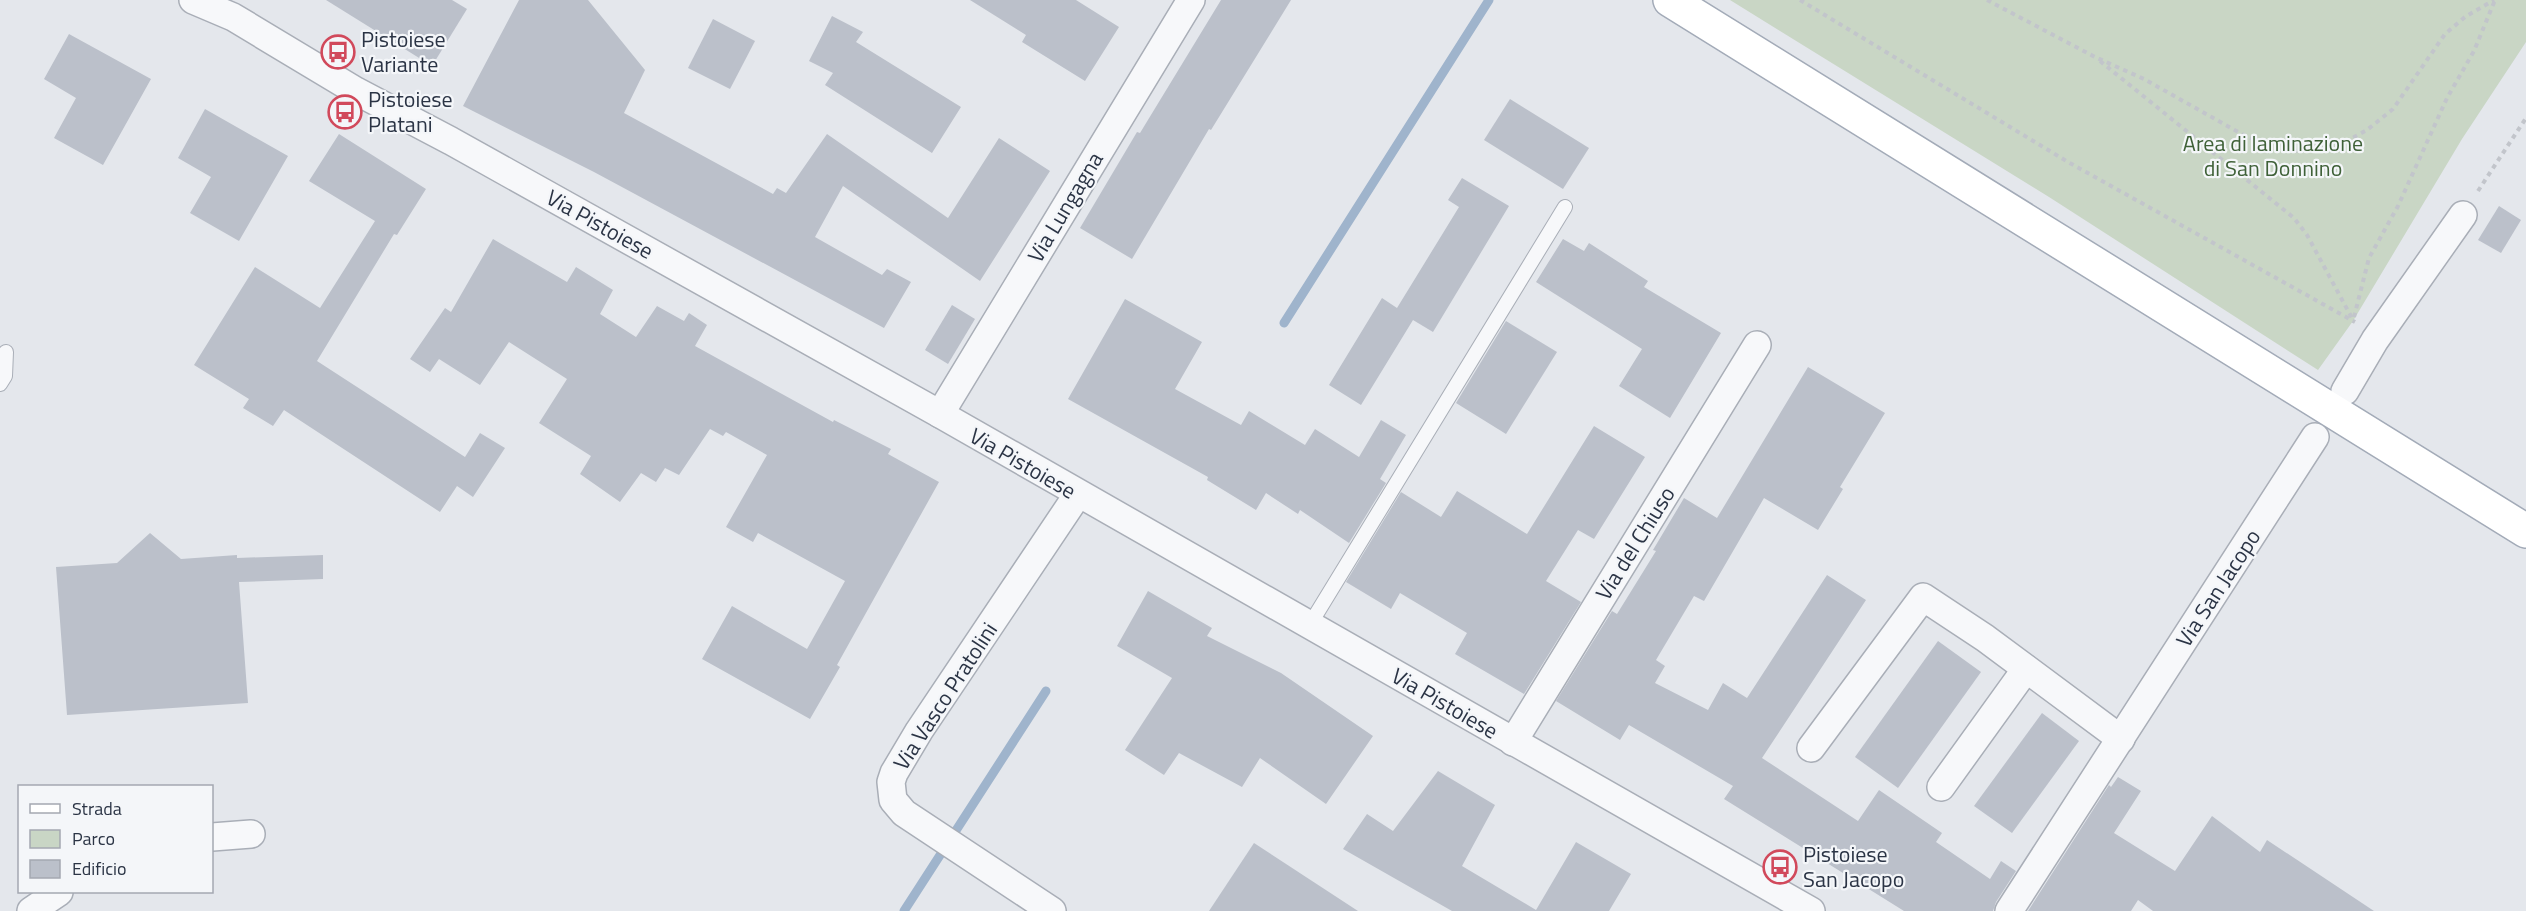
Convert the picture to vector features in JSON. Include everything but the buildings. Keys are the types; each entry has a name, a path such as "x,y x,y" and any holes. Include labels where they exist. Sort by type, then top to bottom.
{"main road":[{"path":"1670,0 2526,531"}],"street":[{"name":"Via Pistoiese","path":"193,0 225,9 356,91 451,141 940,414 1811,911"},
{"name":"Via Lungagna","path":"940,414 1191,0"},
{"path":"2345,391 2375,340 2463,214"},
{"name":"Via del Chiuso","path":"1513,742 1757,345"},
{"name":"Via San Jacopo","path":"2010,911 2315,437"},
{"name":"Via Vasco Pratolini","path":"1052,911 897,807 891,791 894,773 919,731 1078,494"},
{"path":"1811,748 1923,597 2121,739"},
{"path":"1941,786 2026,669"},
{"path":"213,837 251,834"},
{"path":"31,911 56,893"}],"lane":[{"path":"1309,626 1565,207"},
{"path":"0,384 4,376 6,352"}],"path":[{"path":"1800,0 2068,162 2353,321 2375,340"},
{"path":"1987,0 2095,57 2144,79 2247,137 2294,151 2334,148 2367,130 2393,110 2445,34 2465,17 2495,0"},
{"path":"2353,321 2369,258 2398,206 2447,98 2474,51 2495,0"},
{"path":"2095,57 2294,218 2307,235 2353,321"},
{"path":"2463,214 2526,118"}],"green space":[{"name":"Area di laminazione di San Donnino","path":"1730,0 2526,0 2526,42 2462,139 2353,321 2318,370 2049,197"}],"waterway":[{"path":"1284,323 1489,0"},
{"path":"904,911 1046,691"}],"place":[{"name":"Pistoiese Variante","path":"338,52"},
{"name":"Pistoiese Platani","path":"345,112"},
{"name":"Pistoiese San Jacopo","path":"1780,867"}]}
